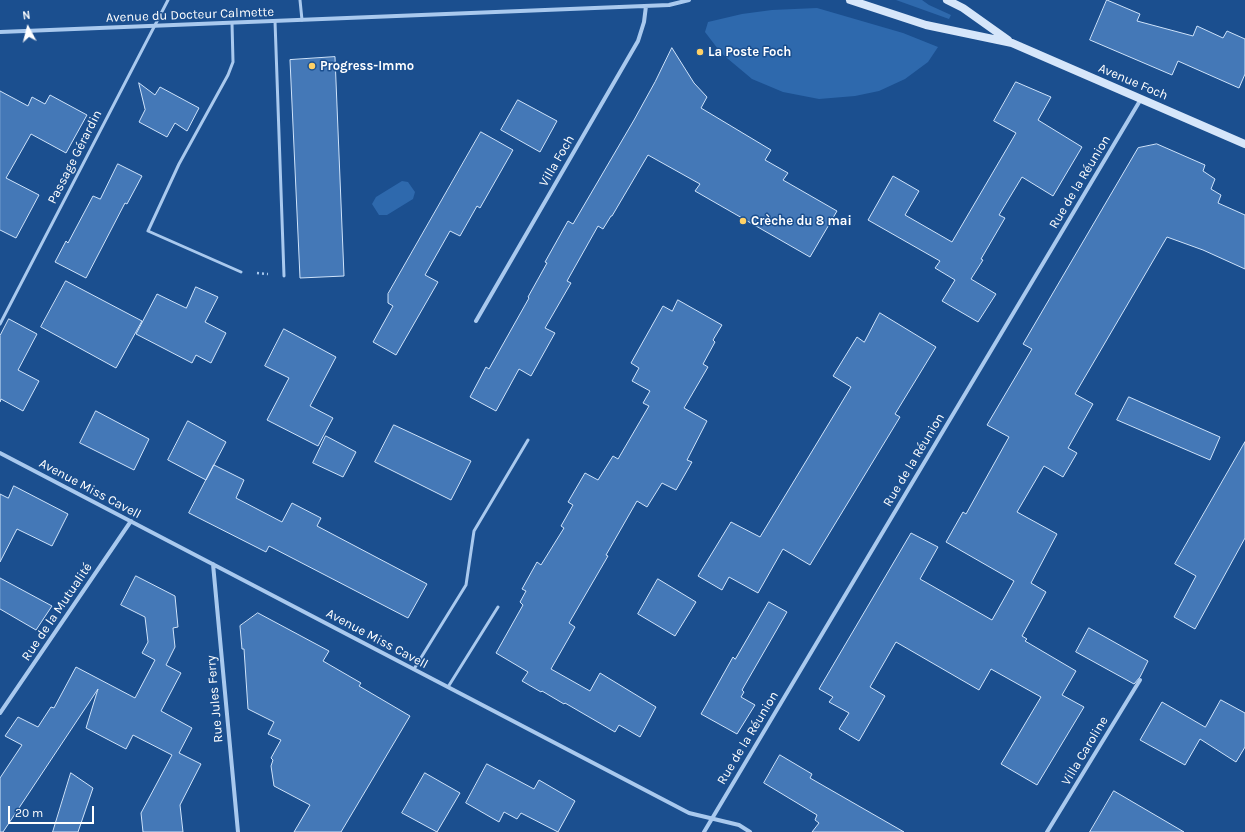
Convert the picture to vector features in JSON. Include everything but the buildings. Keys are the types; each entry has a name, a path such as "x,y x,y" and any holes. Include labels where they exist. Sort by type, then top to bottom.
{"main road":[{"name":"Avenue Foch","path":"850,0 926,25 1012,43 1245,144"},
{"name":"Avenue Foch","path":"947,0 963,8 1012,43"}],"street":[{"path":"669,5 675,0"},
{"name":"Avenue du Docteur Calmette","path":"0,32 669,5 689,0"},
{"name":"Villa Foch","path":"476,321 638,41 644,22 646,6"},
{"name":"Rue de la Réunion","path":"704,832 1141,98"},
{"name":"Avenue Miss Cavell","path":"0,452 689,813 739,825 750,832"},
{"name":"Rue de la Mutualité","path":"0,713 131,521"},
{"name":"Rue Jules Ferry","path":"213,564 238,832"},
{"name":"Villa Caroline","path":"1047,832 1140,680"}],"lane":[{"name":"Passage Gérardin","path":"0,324 168,0"},
{"path":"300,0 302,20"},
{"path":"275,21 284,276"},
{"path":"232,23 233,62 228,75 179,164 148,231 241,272"},
{"path":"414,670 466,585 474,531 528,440"},
{"path":"448,687 498,607"}],"path":[{"path":"241,272 284,276"}],"shaded area":[{"path":"896,0 922,0 929,5 951,15 949,19"},
{"path":"817,8 903,33 938,47 928,62 905,79 879,91 855,96 819,99 783,92 752,79 721,53 705,32 708,22 742,14 772,10"},
{"path":"402,181 408,182 415,192 413,199 387,215 379,215 372,204 376,197"}],"place":[{"name":"La Poste Foch","path":"700,52"},
{"name":"Progress-Immo","path":"312,66"},
{"name":"Crèche du 8 mai","path":"743,221"}]}
